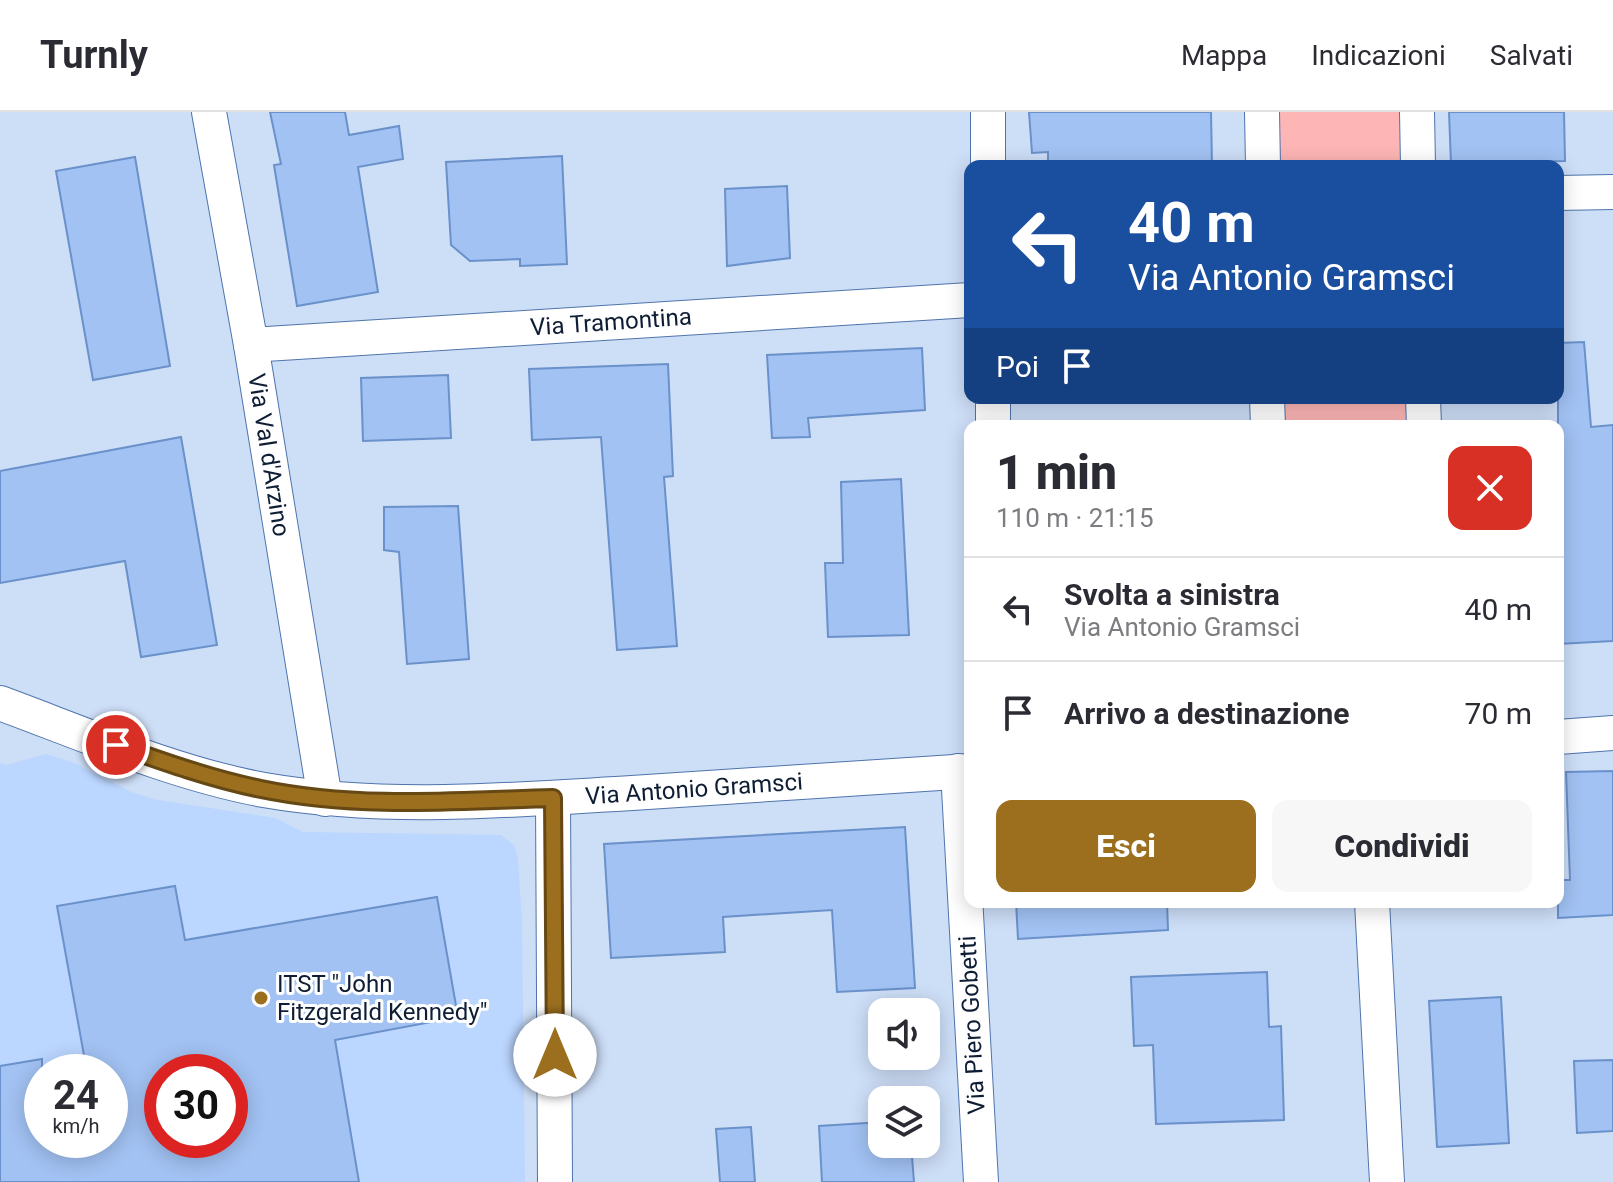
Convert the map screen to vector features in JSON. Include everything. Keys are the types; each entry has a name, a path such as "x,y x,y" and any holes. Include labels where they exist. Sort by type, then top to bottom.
{"street":[{"name":"Via Val d'Arzino","path":"209,112 251,345 325,799"},
{"path":"988,112 988,160"},
{"path":"1262,112 1263,160"},
{"path":"1417,112 1418,160"},
{"path":"1564,193 1613,192"},
{"name":"Via Tramontina","path":"251,345 964,300"},
{"name":"Via Antonio Gramsci","path":"0,703 174,766 261,789 325,799 426,802 553,798 964,771"},
{"path":"1564,737 1613,733"},
{"path":"553,798 555,1182"},
{"name":"Via Piero Gobetti","path":"970,908 981,1182"},
{"path":"1372,908 1387,1182"}],"shaded area":[{"path":"1262,112 1417,112 1418,160 1263,160"},
{"path":"1267,404 1423,404 1424,420 1268,420"},
{"name":"ITST \"John Fitzgerald Kennedy\"","path":"46,754 74,763 134,793 158,800 275,818 303,832 501,835 514,845 518,859 522,924 525,1182 0,1182 0,763 6,765"}],"building":[{"path":"270,112 345,112 349,135 399,126 403,159 358,167 378,292 297,306 274,165 281,164"},
{"path":"1029,112 1211,112 1212,160 1048,160 1048,152 1032,153"},
{"path":"1449,112 1564,112 1565,161 1451,160"},
{"path":"562,156 567,264 520,266 520,259 470,261 451,245 446,162"},
{"path":"135,157 170,366 93,380 56,171"},
{"path":"787,186 790,258 727,266 725,189"},
{"path":"1584,342 1591,427 1613,425 1613,641 1564,644 1564,420 1558,420 1558,404 1564,404 1564,343"},
{"path":"922,348 925,410 808,418 810,437 772,438 767,355"},
{"path":"668,364 673,476 664,477 677,646 617,650 601,437 532,440 529,369"},
{"path":"448,375 451,438 363,441 361,378"},
{"path":"181,437 217,645 141,657 125,561 0,583 0,471"},
{"path":"901,479 909,635 828,637 825,563 843,563 841,482"},
{"path":"458,506 469,659 407,664 399,552 384,550 384,507"},
{"path":"1613,771 1613,915 1558,918 1558,908 1564,908 1564,880 1570,880 1566,772"},
{"path":"905,827 915,988 837,992 832,910 723,917 725,952 611,958 604,844"},
{"path":"175,886 185,940 437,897 458,1017 335,1040 359,1182 0,1182 0,1066 24,1062 24,1158 128,1158 128,1054 84,1054 57,906"},
{"path":"1016,908 1167,908 1168,930 1018,939"},
{"path":"1267,972 1269,1027 1281,1026 1284,1120 1156,1124 1153,1045 1134,1046 1131,977"},
{"path":"1501,997 1509,1143 1437,1147 1429,1001"},
{"path":"1613,1060 1613,1131 1577,1133 1574,1061"},
{"path":"868,1123 868,1158 912,1158 914,1182 822,1182 819,1126"},
{"path":"751,1127 755,1182 720,1182 716,1129"}],"place":[{"name":"ITST \"John Fitzgerald Kennedy\"","path":"261,998"}],"route":[{"path":"116,745 174,766 261,789 325,799 426,802 553,798 555,1055"}]}
